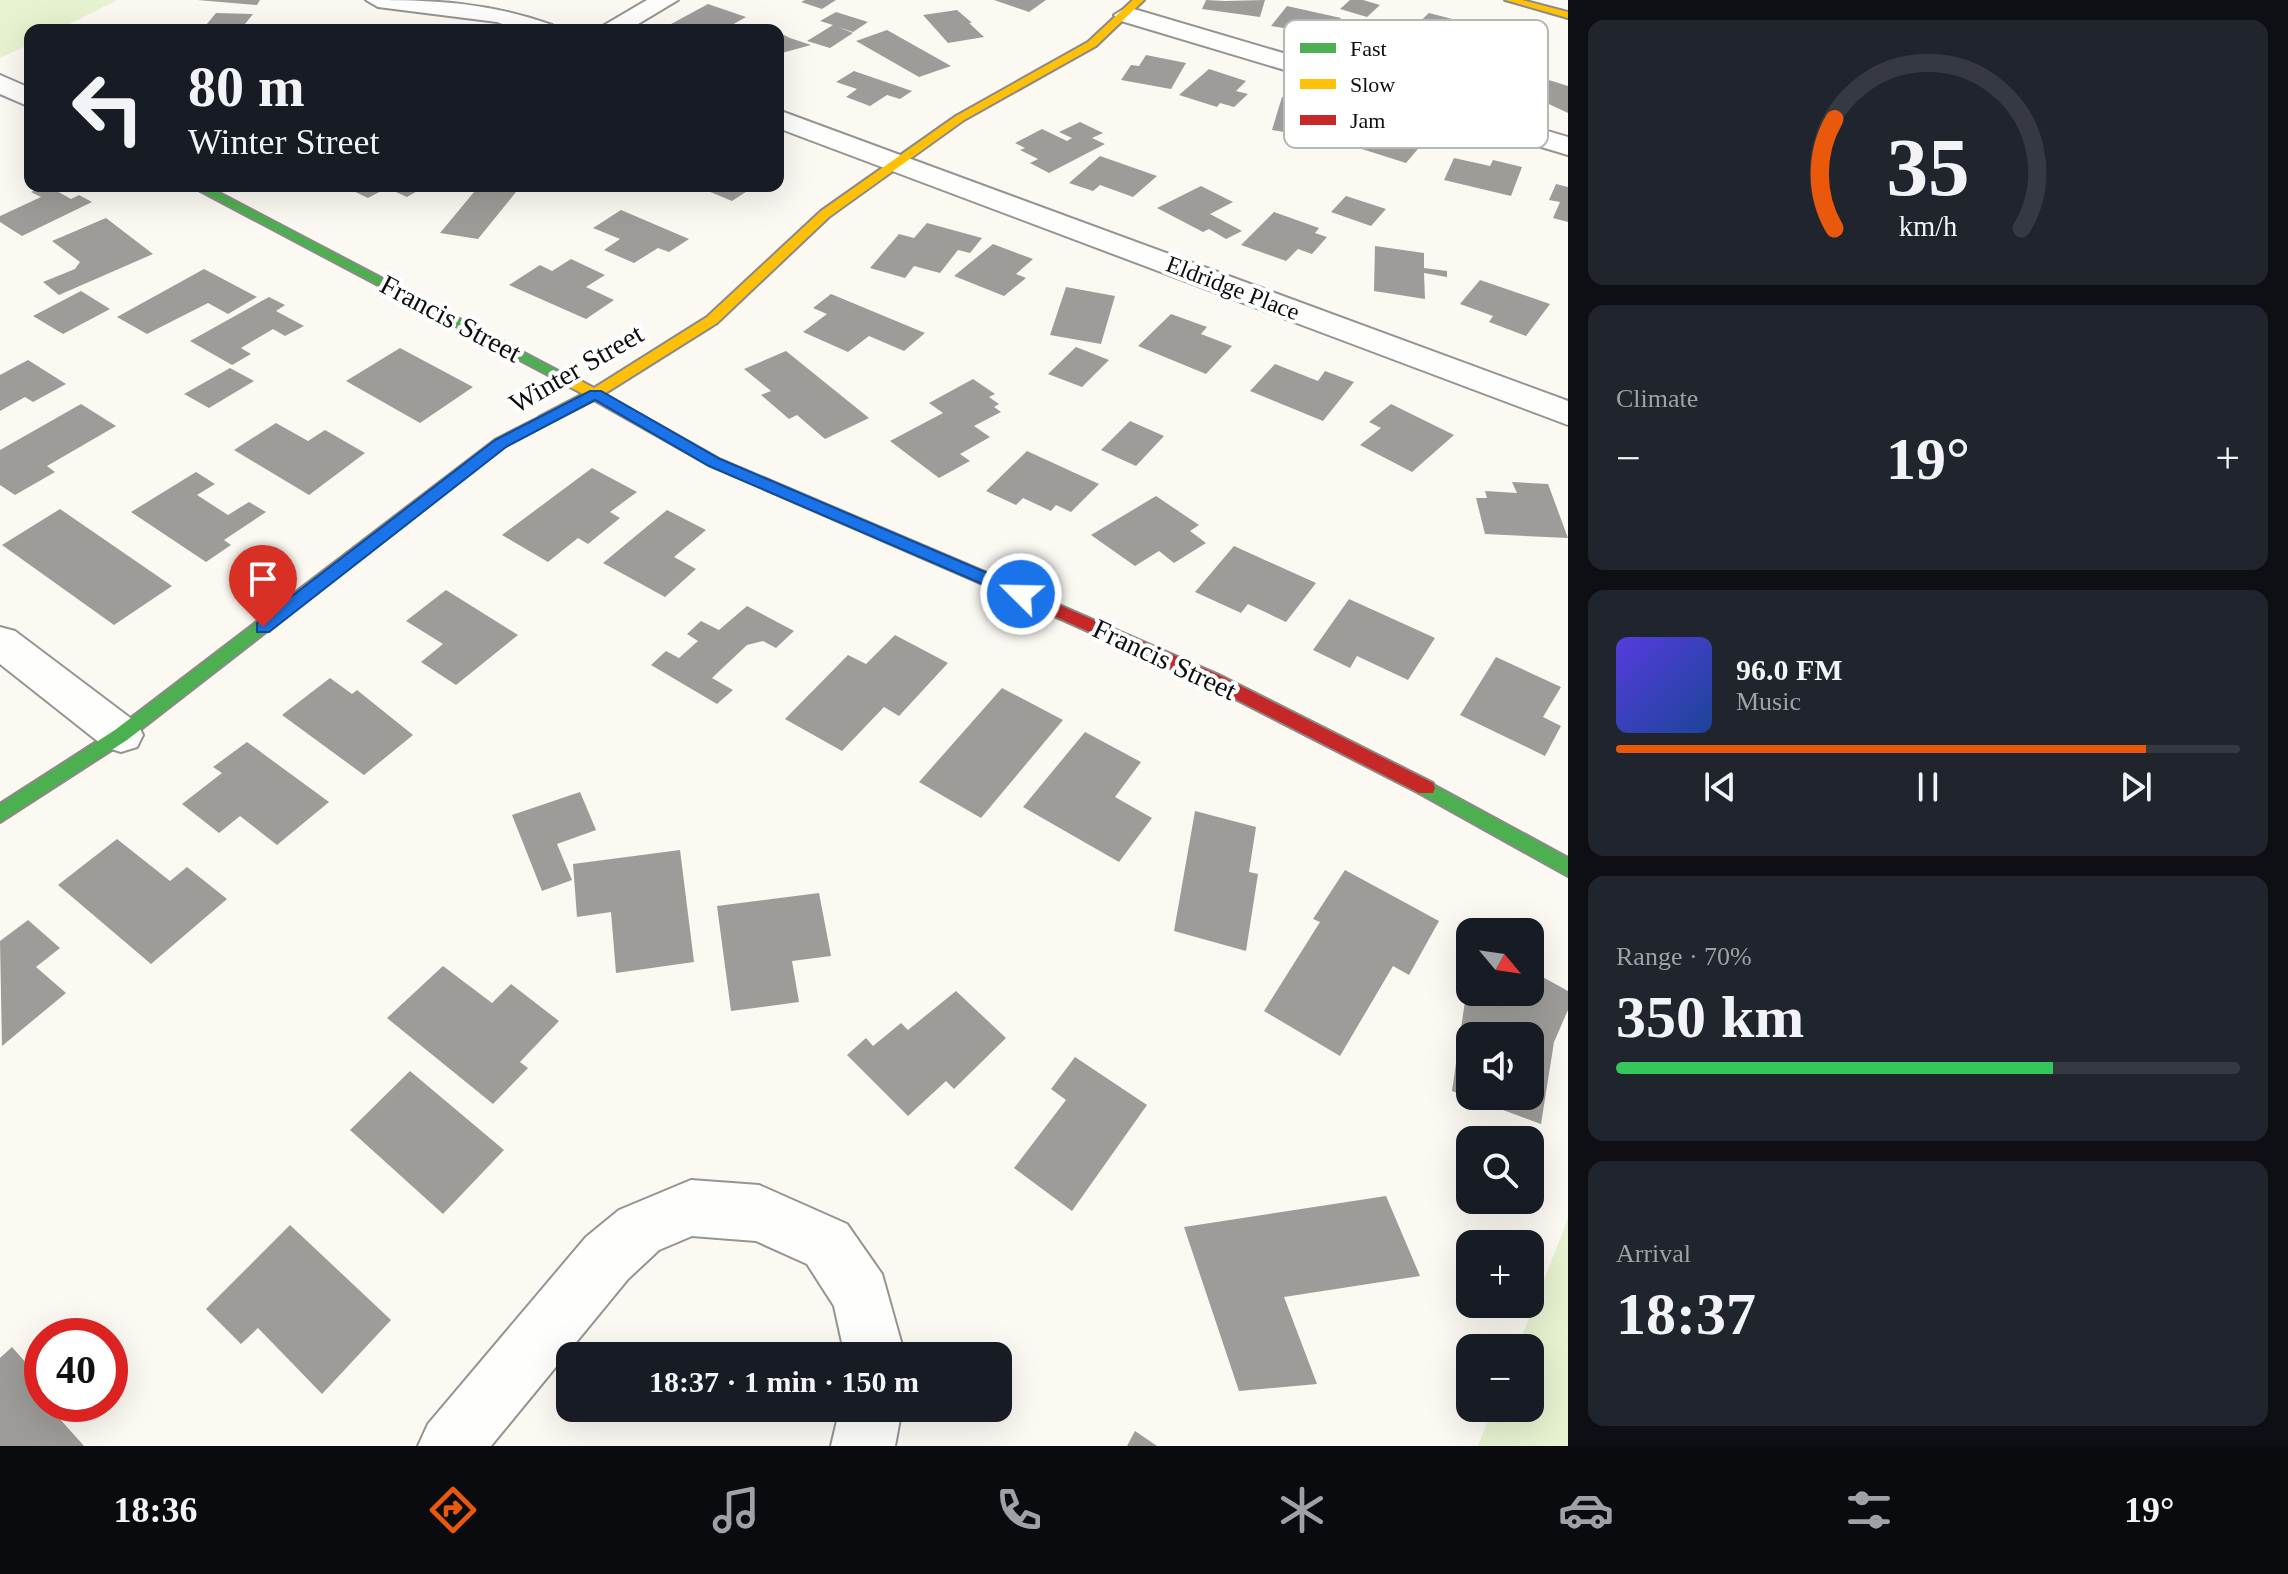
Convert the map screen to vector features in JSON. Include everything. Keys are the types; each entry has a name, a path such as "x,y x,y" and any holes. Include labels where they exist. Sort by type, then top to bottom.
{"street":[{"path":"378,0 501,15 526,24"},
{"path":"620,24 666,0"},
{"path":"1510,0 1566,11"},
{"path":"1133,7 1284,55"},
{"name":"Winter Street","path":"0,814 121,735 500,443 595,394 712,320 825,214 960,118 1092,44 1133,7"},
{"path":"1,83 24,96"},
{"name":"Eldridge Place","path":"784,120 1568,414"},
{"path":"1548,140 1568,146"},
{"name":"Francis Street","path":"208,192 595,394 714,462 1105,630 1360,751 1568,868"},
{"path":"0,642 121,735"},
{"path":"450,1446 607,1258 639,1230 691,1208 759,1213 827,1244 861,1295 872,1342"},
{"path":"863,1446 868,1422"}],"green space":[{"path":"0,0 117,0 69,24 24,24 24,47 0,58"},
{"path":"1568,1219 1568,1446 1478,1446 1487,1422 1544,1422 1544,1334 1523,1334 1529,1318 1544,1318 1544,1280"}],"building":[{"path":"197,0 260,0 257,5"},
{"path":"836,0 822,9 801,2"},
{"path":"994,0 1046,0 1029,12"},
{"path":"1206,0 1265,0 1260,17 1202,9"},
{"path":"1350,0 1380,5 1367,17 1340,9"},
{"path":"708,4 746,17 734,24 671,24"},
{"path":"1287,6 1341,18 1284,20 1284,28 1271,26"},
{"path":"957,10 984,37 948,43 923,15"},
{"path":"836,12 868,22 853,32 838,27 853,33 830,48 807,41 833,25 820,21"},
{"path":"216,13 253,14 245,24 207,24"},
{"path":"1429,13 1456,20 1422,20"},
{"path":"887,30 951,66 919,77 856,41"},
{"path":"784,35 790,38 811,45 784,52"},
{"path":"1146,55 1186,63 1171,89 1121,80 1131,65 1139,66"},
{"path":"1209,69 1246,81 1236,91 1248,94 1234,107 1220,103 1217,107 1179,95"},
{"path":"854,71 912,91 900,99 887,95 870,106 846,97 857,89 836,82"},
{"path":"1548,80 1568,86 1568,113 1548,104"},
{"path":"1282,97 1284,97 1284,132 1272,130"},
{"path":"1080,122 1103,133 1092,138 1105,144 1049,173 1030,163 1038,159 1020,150 1025,148 1015,143 1042,129 1067,141 1072,138 1059,132"},
{"path":"1359,148 1419,148 1406,163"},
{"path":"1100,156 1157,176 1133,197 1100,185 1093,191 1069,183"},
{"path":"1454,158 1490,166 1493,160 1522,167 1511,196 1444,180"},
{"path":"1556,184 1568,187 1568,222 1553,218 1560,202 1549,200"},
{"path":"1201,186 1233,202 1210,214 1242,231 1226,239 1209,229 1203,232 1157,208"},
{"path":"31,192 59,192 71,199 79,195 92,202 22,236 0,222 0,216 41,197"},
{"path":"355,192 379,192 368,198"},
{"path":"396,192 416,192 407,197"},
{"path":"474,192 516,192 478,239 440,233"},
{"path":"710,192 746,192 732,201"},
{"path":"1346,196 1386,209 1371,226 1331,212"},
{"path":"621,210 689,239 669,252 658,248 634,263 604,250 620,239 593,228"},
{"path":"1274,212 1319,228 1315,233 1327,237 1312,254 1298,249 1286,261 1241,245"},
{"path":"106,218 153,254 59,295 43,282 75,269 80,262 52,241"},
{"path":"927,223 982,238 970,253 958,250 940,273 914,266 905,278 870,268 899,234 914,238"},
{"path":"993,244 1033,259 1016,274 1026,278 1004,296 954,276"},
{"path":"1375,246 1424,253 1424,268 1447,271 1447,277 1424,273 1425,299 1374,291"},
{"path":"571,259 605,275 586,287 614,300 586,319 509,285 540,265 552,271"},
{"path":"204,269 257,297 228,314 208,303 147,334 117,317"},
{"path":"1480,280 1550,304 1526,336 1489,322 1493,316 1460,304"},
{"path":"1066,287 1115,296 1101,344 1050,335"},
{"path":"81,291 110,309 63,334 33,316"},
{"path":"831,294 925,333 904,351 869,336 848,352 803,332 827,314 813,308"},
{"path":"269,297 285,305 276,311 304,326 285,336 273,329 241,348 251,354 232,365 190,341"},
{"path":"1171,314 1207,327 1201,334 1232,346 1206,374 1138,346"},
{"path":"1076,347 1109,360 1082,387 1048,374"},
{"path":"400,348 473,387 420,423 346,381"},
{"path":"786,351 869,418 825,439 797,415 789,419 761,395 771,391 744,369"},
{"path":"28,360 66,384 33,402 25,397 0,411 0,375"},
{"path":"1275,364 1318,381 1325,371 1354,382 1323,421 1250,391"},
{"path":"230,368 254,381 209,408 184,394"},
{"path":"973,379 995,394 989,397 999,404 994,407 1001,412 974,426 990,437 960,454 970,461 939,478 890,441 943,413 929,403"},
{"path":"81,404 116,426 47,466 55,472 15,495 0,485 0,450"},
{"path":"1391,404 1454,435 1412,472 1360,445 1381,428 1369,422"},
{"path":"1130,421 1164,436 1136,466 1101,450"},
{"path":"276,423 308,441 325,430 365,453 309,495 234,450"},
{"path":"1027,451 1099,484 1071,512 1056,505 1051,511 1023,498 1016,505 986,491"},
{"path":"592,468 637,492 610,512 620,518 588,544 578,538 548,562 502,535"},
{"path":"196,472 215,484 197,495 228,515 249,502 266,512 224,540 231,545 206,562 131,512"},
{"path":"1512,482 1548,484 1568,538 1485,534 1476,498 1487,498 1485,491 1517,493"},
{"path":"1156,496 1199,525 1190,531 1206,543 1174,563 1159,551 1135,566 1091,535"},
{"path":"60,509 172,586 114,625 2,545"},
{"path":"667,510 706,530 674,557 696,569 665,597 603,563"},
{"path":"1234,546 1316,583 1286,622 1248,604 1241,613 1195,592"},
{"path":"446,590 518,635 456,685 421,662 443,644 406,621"},
{"path":"1349,599 1435,638 1408,680 1357,656 1350,668 1313,650"},
{"path":"747,606 794,631 776,648 763,641 747,645 712,678 733,690 717,704 651,665 666,651 679,658 698,641 687,634 701,621 719,630"},
{"path":"895,635 948,663 899,716 884,707 842,751 785,719 848,655 866,664"},
{"path":"1496,657 1561,687 1543,717 1561,726 1545,756 1460,715"},
{"path":"330,678 352,694 357,690 413,735 364,775 282,715"},
{"path":"1002,688 1063,720 981,818 919,782"},
{"path":"1085,732 1141,762 1115,797 1152,818 1119,862 1023,807"},
{"path":"247,742 329,802 277,845 240,816 219,833 182,804 222,773 213,767"},
{"path":"580,792 596,830 557,844 572,880 542,891 512,815"},
{"path":"1195,811 1256,827 1249,872 1258,874 1246,951 1174,931"},
{"path":"117,839 170,881 187,867 227,899 151,964 58,885"},
{"path":"680,850 694,962 616,973 611,912 577,917 573,864"},
{"path":"1345,870 1439,921 1409,975 1393,966 1340,1056 1264,1011 1320,922 1313,919"},
{"path":"819,893 831,956 792,961 799,1002 731,1011 717,906"},
{"path":"28,920 60,948 36,967 66,993 2,1046 0,941"},
{"path":"443,966 492,1003 511,984 559,1021 520,1062 528,1068 493,1104 387,1018"},
{"path":"1544,978 1568,991 1568,1010 1554,1042 1544,1105 1544,1022 1462,1022 1464,1006 1544,1006"},
{"path":"956,991 1006,1038 954,1089 946,1081 908,1116 847,1055 866,1038 873,1046 901,1023 908,1030"},
{"path":"1075,1057 1147,1105 1072,1211 1014,1168 1066,1100 1051,1089"},
{"path":"1456,1063 1456,1092 1452,1091"},
{"path":"410,1071 504,1150 443,1214 350,1130"},
{"path":"1503,1110 1543,1110 1541,1124"},
{"path":"1386,1196 1420,1276 1284,1297 1317,1384 1239,1391 1184,1227"},
{"path":"290,1225 391,1320 322,1394 258,1328 241,1344 206,1309"},
{"path":"12,1347 24,1361 24,1422 63,1422 84,1446 0,1446 0,1358"},
{"path":"1135,1431 1157,1446 1127,1446"}],"traffic: fast":[{"path":"208,192 559,375"},
{"path":"0,814 121,735 500,443 544,420"},
{"path":"1426,788 1568,868"}],"traffic: slow":[{"path":"544,420 595,394 712,320 825,214 960,118 1092,44 1139,0"},
{"path":"1510,0 1568,15"},
{"path":"559,375 714,462 993,582"}],"traffic: jam":[{"path":"993,582 1212,679 1426,788"}],"route":[{"path":"263,627 500,443 595,394 714,462 1021,594"}]}
